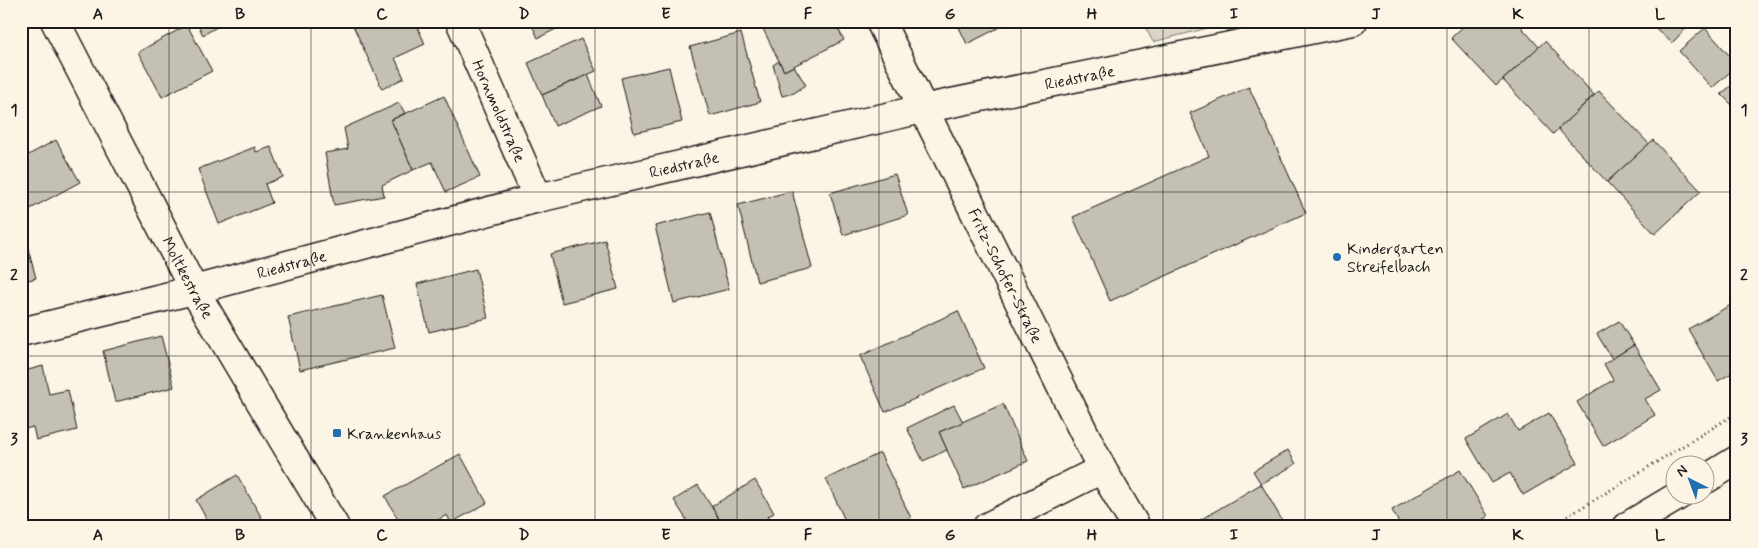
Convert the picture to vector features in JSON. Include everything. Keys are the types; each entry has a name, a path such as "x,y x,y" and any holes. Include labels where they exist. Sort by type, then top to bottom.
{"street":[{"name":"Moltkestraße","path":"55,21 194,290 335,527"},
{"name":"Hornmoldstraße","path":"460,21 538,198"},
{"name":"Fritz-Schofer-Straße","path":"880,21 1102,469 1136,527"},
{"name":"Riedstraße","path":"21,332 194,290 538,198 922,108 1352,21"},
{"path":"1716,473 1737,460"},
{"path":"987,527 1102,469"},
{"path":"1626,527 1666,503"}],"path":[{"path":"1550,527 1737,413"}],"shaded area":[{"path":"1142,21 1235,21 1153,42"}],"building":[{"path":"196,21 227,21 203,35"},
{"path":"351,21 415,21 425,44 395,58 404,78 382,89"},
{"path":"530,21 572,21 538,38"},
{"path":"759,21 834,21 844,40 784,71"},
{"path":"956,21 1012,21 967,44"},
{"path":"1469,21 1516,21 1539,47 1496,86 1451,38"},
{"path":"1648,21 1693,21 1672,43"},
{"path":"187,25 212,71 162,97 138,52"},
{"path":"1705,28 1737,64 1712,88 1679,51"},
{"path":"741,33 760,102 710,116 690,47"},
{"path":"581,39 596,71 542,95 528,63"},
{"path":"1545,41 1594,95 1553,134 1503,80"},
{"path":"779,61 784,71 794,66 806,85 794,93 782,96 773,65"},
{"path":"669,67 682,122 634,133 621,78"},
{"path":"588,75 601,106 555,126 542,95"},
{"path":"1737,81 1737,110 1721,94"},
{"path":"1249,87 1306,213 1110,301 1073,217 1209,156 1190,113"},
{"path":"1599,91 1649,144 1607,182 1558,129"},
{"path":"444,96 480,177 446,192 432,162 413,170 391,120"},
{"path":"399,103 405,113 391,120 413,170 382,185 384,196 334,205 325,153 348,149 344,128"},
{"path":"56,140 80,182 21,214 21,159"},
{"path":"1653,140 1701,191 1655,234 1607,182"},
{"path":"255,147 256,152 271,147 283,177 265,184 272,203 219,224 198,169"},
{"path":"895,174 908,215 843,235 830,193"},
{"path":"792,191 812,268 757,282 738,205"},
{"path":"710,212 729,289 674,303 655,226"},
{"path":"21,223 36,278 21,282"},
{"path":"605,240 618,289 562,303 550,254"},
{"path":"476,269 488,318 429,332 417,284"},
{"path":"382,295 395,348 300,370 288,317"},
{"path":"1736,302 1737,370 1718,381 1688,329"},
{"path":"958,311 984,368 885,412 860,356"},
{"path":"1619,321 1634,345 1612,359 1597,334"},
{"path":"161,336 174,387 115,402 103,351"},
{"path":"1634,345 1661,390 1645,399 1655,415 1603,446 1577,402 1613,380 1604,364"},
{"path":"43,366 49,394 68,390 77,430 36,440 33,427 21,430 21,372"},
{"path":"1003,404 1028,461 964,489 939,432"},
{"path":"954,405 963,422 939,432 947,450 923,461 907,428"},
{"path":"1549,413 1578,463 1523,495 1510,473 1492,483 1466,439 1508,414 1518,431"},
{"path":"1288,450 1296,464 1261,484 1253,471"},
{"path":"880,453 911,518 894,527 848,527 826,479"},
{"path":"460,454 487,503 451,523 447,515 425,527 402,527 385,496"},
{"path":"1460,470 1488,516 1471,527 1401,527 1392,510"},
{"path":"237,475 267,527 211,527 196,500"},
{"path":"755,480 774,513 767,517 773,527 724,527 712,506"},
{"path":"1261,484 1286,527 1197,527 1195,523"},
{"path":"698,485 719,519 707,527 691,527 674,500"},
{"path":"908,520 911,527 894,527"}],"place":[{"name":"Kindergarten Streifelbach","path":"1337,257"},
{"name":"Krankenhaus","path":"337,433"}]}
